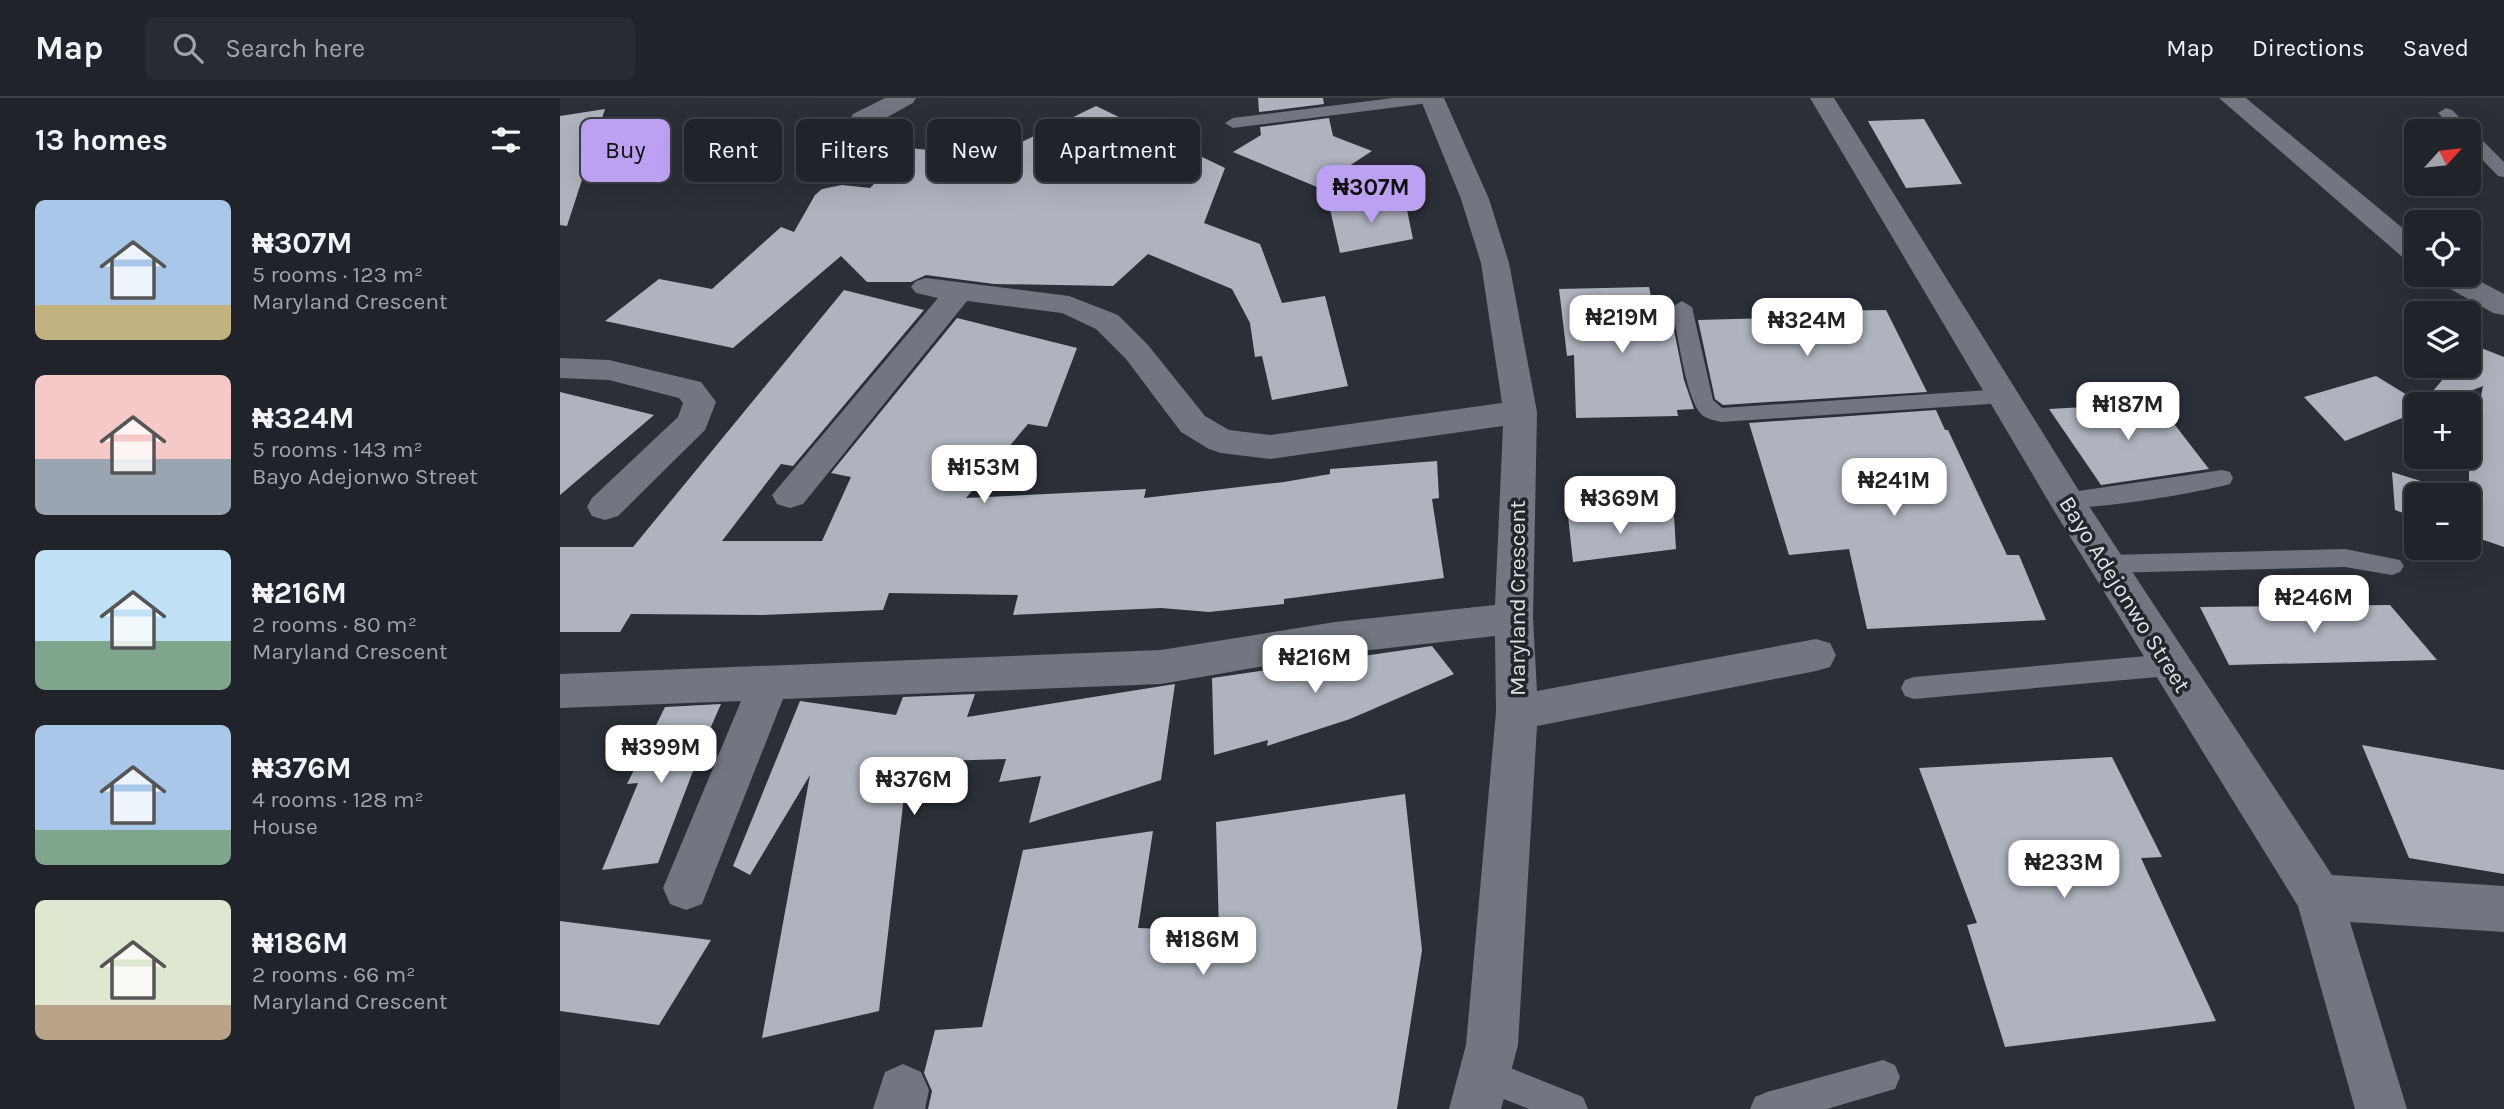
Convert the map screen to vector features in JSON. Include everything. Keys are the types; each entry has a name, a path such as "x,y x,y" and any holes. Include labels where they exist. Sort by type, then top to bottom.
{"street":[{"path":"862,119 904,98"},
{"name":"Maryland Crescent","path":"1431,98 1475,199 1495,264 1520,412 1514,618 1517,712 1492,1045 1480,1092"},
{"name":"Bayo Adejonwo Street","path":"1822,98 2066,500 2319,897 2381,1109"},
{"path":"2231,98 2404,244"},
{"path":"926,287 1069,305 1107,322 1137,352 1193,424 1221,440 1270,447 1520,412"},
{"path":"2468,287 2504,306"},
{"path":"790,495 959,292"},
{"path":"560,368 609,370 690,390 700,402 694,422 604,507"},
{"path":"560,691 1161,667 1335,638 1514,618"},
{"path":"1517,712 1816,655"},
{"path":"686,888 769,683"},
{"path":"2319,897 2504,909"}],"lane":[{"path":"1233,123 1431,98"},
{"path":"2446,113 2452,119"},
{"path":"2482,149 2504,172"},
{"path":"1682,307 1703,402 1710,411 1721,415 2004,396"},
{"path":"2066,500 2222,478"},
{"path":"2107,564 2345,558 2392,566"},
{"path":"1914,688 2169,665"},
{"path":"1767,1109 1883,1077"},
{"path":"1480,1092 1571,1109"}],"building":[{"path":"1258,98 1323,98 1324,104 1259,112"},
{"path":"1096,106 1123,119 1069,119"},
{"path":"605,109 602,119 581,119 581,182 567,226 560,225 560,116"},
{"path":"1329,118 1333,136 1372,151 1317,187 1233,152 1261,135 1260,127"},
{"path":"1924,119 1962,184 1906,188 1868,121"},
{"path":"1035,136 1035,182 1200,182 1200,156 1225,168 1204,223 1260,244 1282,303 1325,296 1348,386 1272,400 1262,356 1255,357 1250,323 1232,289 1148,254 1113,286 994,284 926,275 911,282 867,282 841,256 733,348 605,321 659,279 712,289 781,227 794,232 815,195 822,189 842,185 870,188 876,182 913,182 913,148 927,150 927,182 1021,182 1021,142"},
{"path":"1405,200 1413,239 1340,253 1330,209"},
{"path":"1649,287 1656,321 1672,320 1684,380 1694,409 1677,410 1678,416 1576,418 1574,355 1567,356 1559,289"},
{"path":"844,290 924,310 793,466 781,464 722,541 822,541 851,477 831,473 957,318 1077,348 1047,427 1028,424 966,498 1146,489 1144,498 1284,482 1330,474 1330,469 1437,461 1439,498 1432,499 1444,578 1284,599 1284,604 1209,612 1161,608 1013,615 1018,595 889,593 883,610 763,615 631,614 620,632 560,632 560,547 633,547"},
{"path":"1886,310 1927,392 1723,405 1715,399 1698,320 1807,317 1805,311"},
{"path":"2481,348 2504,357 2504,547 2481,539 2481,483 2469,483 2469,469 2481,469 2483,386 2468,392 2432,392 2444,378 2481,378"},
{"path":"2376,376 2404,393 2404,417 2345,441 2304,397"},
{"path":"560,392 654,415 560,495"},
{"path":"2158,403 2209,469 2101,485 2049,409"},
{"path":"1936,410 2007,555 2019,555 2046,620 1867,629 1849,549 1789,555 1749,423"},
{"path":"2392,472 2426,483 2404,483 2404,513 2395,510"},
{"path":"1568,516 1674,516 1676,549 1573,562"},
{"path":"2390,605 2437,660 2229,665 2200,607"},
{"path":"1432,646 1454,674 1350,719 1267,746 1268,740 1214,755 1212,678"},
{"path":"1175,684 1161,780 1029,823 1041,776 999,782 1006,759 908,762 879,1011 762,1038 810,775 750,875 733,866 800,701 896,715 903,697 975,694 967,717"},
{"path":"721,704 658,863 602,870 638,783 627,784 665,707"},
{"path":"2362,745 2504,770 2504,874 2409,858"},
{"path":"2112,757 2162,857 2141,858 2216,1021 2005,1047 1967,925 1977,923 1919,768"},
{"path":"1405,794 1422,950 1397,1109 928,1109 932,1091 924,1073 935,1030 982,1027 1023,850 1153,831 1138,928 1219,931 1216,822"},
{"path":"560,921 711,940 659,1025 560,1011"}]}
